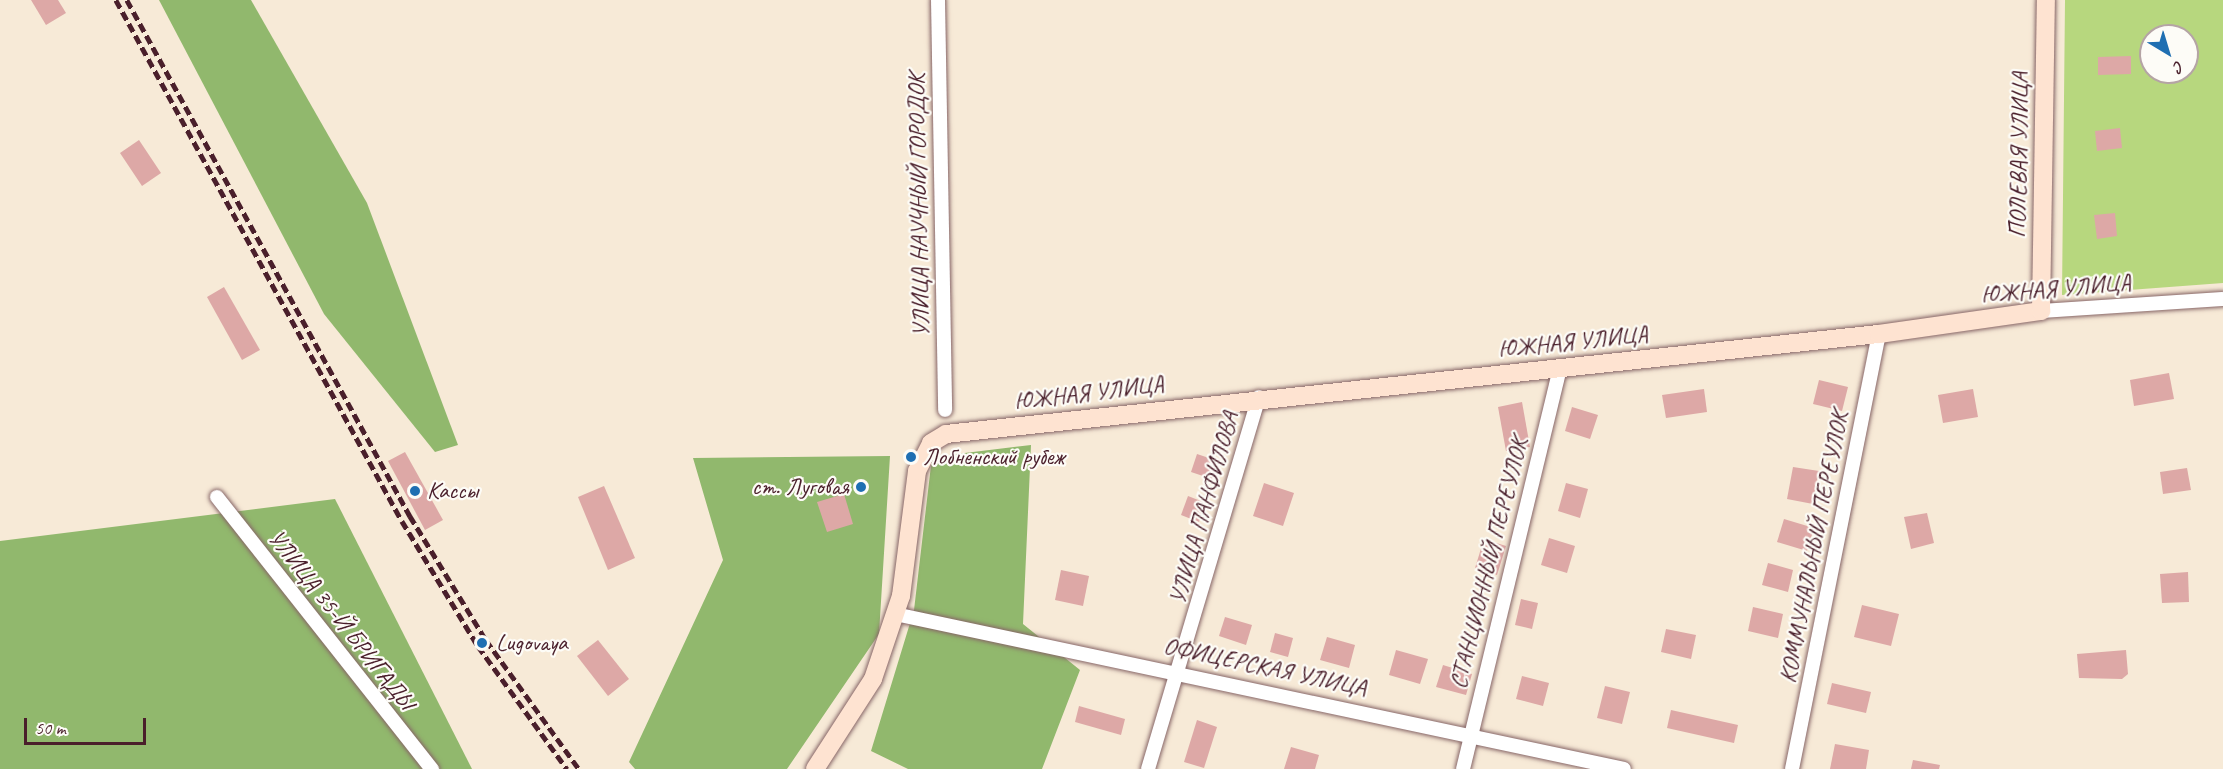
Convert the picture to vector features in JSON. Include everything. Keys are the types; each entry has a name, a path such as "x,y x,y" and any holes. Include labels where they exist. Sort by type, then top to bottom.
{"street":[{"name":"УЛИЦА НАУЧНЫЙ ГОРОДОК","path":"938,0 945,410"},
{"name":"ПОЛЕВАЯ УЛИЦА","path":"2041,311 2046,0"},
{"name":"ЮЖНАЯ УЛИЦА","path":"896,614 917,471 931,443 946,434 1259,397 1879,334 2041,311 2223,299"},
{"name":"КОММУНАЛЬНЫЙ ПЕРЕУЛОК","path":"1792,769 1879,334"},
{"name":"СТАНЦИОННЫЙ ПЕРЕУЛОК","path":"1463,769 1469,735 1560,368"},
{"name":"УЛИЦА ПАНФИЛОВА","path":"1148,769 1180,671 1259,397"},
{"name":"УЛИЦА 35-Й БРИГАДЫ","path":"217,497 432,769"},
{"name":"ОФИЦЕРСКАЯ УЛИЦА","path":"896,614 1180,671 1624,769"},
{"path":"815,769 873,680 896,614"}],"green space":[{"path":"159,0 251,0 367,203 458,445 435,452 324,314"},
{"path":"2065,0 2223,0 2223,283 2062,295"},
{"path":"1031,445 1023,624 1080,670 1042,769 908,769 871,751 914,610 932,457"},
{"path":"890,456 879,634 787,769 635,769 629,762 723,560 693,458"},
{"path":"335,499 472,769 0,769 0,541"}],"building":[{"path":"31,0 58,0 66,13 46,25"},
{"path":"2131,56 2131,74 2098,75 2098,57"},
{"path":"2120,128 2122,148 2097,151 2095,131"},
{"path":"139,140 161,173 142,186 120,153"},
{"path":"2115,213 2117,236 2097,239 2094,215"},
{"path":"224,287 260,350 242,360 207,297"},
{"path":"2169,373 2174,399 2134,406 2130,380"},
{"path":"1819,380 1848,387 1842,411 1813,404"},
{"path":"1704,389 1707,412 1666,418 1662,395"},
{"path":"1973,389 1978,417 1943,423 1938,395"},
{"path":"1522,402 1530,447 1506,451 1498,407"},
{"path":"1572,407 1598,415 1590,439 1565,431"},
{"name":"Кассы","path":"405,452 443,520 425,530 388,461"},
{"path":"1197,454 1218,461 1212,479 1191,472"},
{"path":"1793,467 1819,471 1813,504 1787,499"},
{"path":"2187,468 2191,490 2163,494 2160,472"},
{"path":"1264,483 1294,493 1283,526 1253,516"},
{"path":"1566,483 1588,489 1580,518 1558,511"},
{"path":"604,486 635,558 608,570 578,497"},
{"path":"844,494 853,524 827,532 817,502"},
{"path":"1188,496 1206,503 1199,522 1181,515"},
{"path":"1927,513 1934,543 1911,549 1904,517"},
{"path":"1784,519 1814,528 1807,551 1777,542"},
{"path":"1549,538 1575,546 1567,573 1541,565"},
{"path":"1484,539 1506,546 1497,575 1475,568"},
{"path":"1768,563 1793,570 1788,592 1762,585"},
{"path":"1061,570 1089,576 1083,606 1055,600"},
{"path":"2188,572 2189,602 2162,603 2160,574"},
{"path":"1521,599 1538,603 1532,629 1515,625"},
{"path":"1862,605 1899,614 1891,646 1854,637"},
{"path":"1753,607 1783,614 1778,638 1748,631"},
{"path":"1225,617 1252,625 1246,645 1219,636"},
{"path":"1666,629 1696,635 1691,659 1661,652"},
{"path":"1275,633 1293,638 1288,657 1270,652"},
{"path":"1327,637 1355,645 1349,668 1320,660"},
{"path":"598,640 629,679 608,696 577,656"},
{"path":"1396,650 1428,659 1420,684 1389,675"},
{"path":"2126,650 2128,674 2122,679 2079,678 2077,654"},
{"path":"1443,665 1472,674 1466,695 1436,687"},
{"path":"1522,676 1549,683 1543,706 1516,699"},
{"path":"1832,683 1871,692 1866,713 1827,704"},
{"path":"1605,686 1630,692 1622,724 1597,718"},
{"path":"1079,706 1125,719 1121,735 1075,722"},
{"path":"1671,710 1738,725 1734,743 1667,728"},
{"path":"1197,720 1217,727 1204,768 1184,762"},
{"path":"1835,744 1869,750 1866,769 1830,769"},
{"path":"1291,747 1319,755 1315,769 1284,769"},
{"path":"1913,760 1940,765 1939,769 1911,769"}],"railway":[{"path":"116,0 402,521 478,646 567,769"},
{"path":"127,0 410,516 486,640 579,769"}],"place":[{"name":"Лобненский рубеж","path":"911,457"},
{"name":"ст. Луговая","path":"861,487"},
{"name":"Кассы","path":"415,491"},
{"name":"Lugovaya","path":"482,643"}]}
